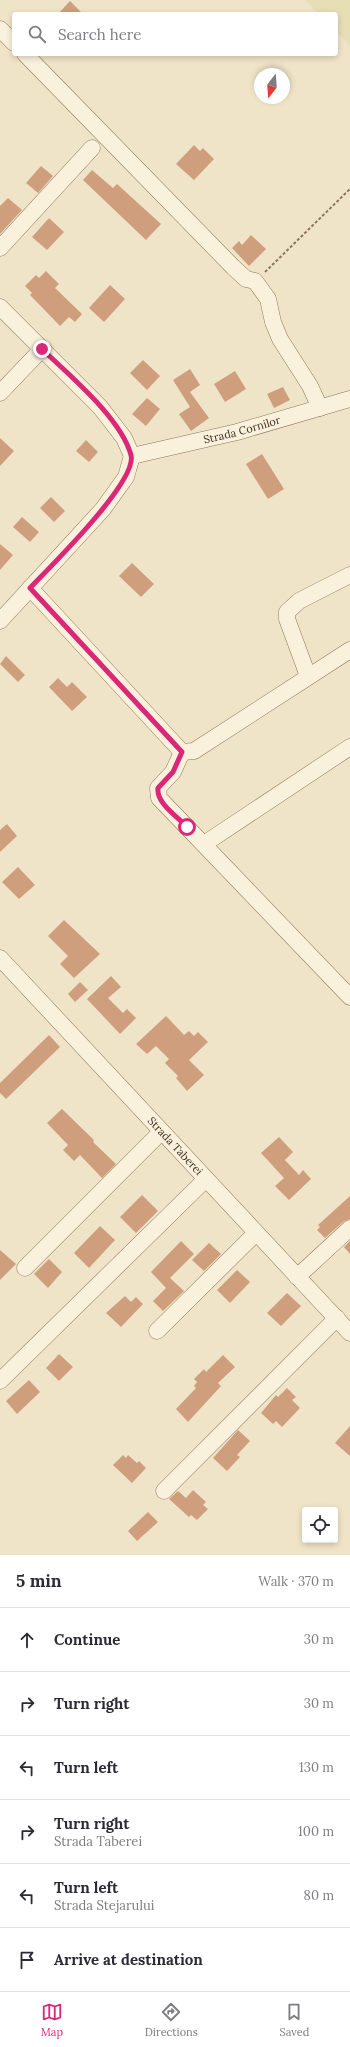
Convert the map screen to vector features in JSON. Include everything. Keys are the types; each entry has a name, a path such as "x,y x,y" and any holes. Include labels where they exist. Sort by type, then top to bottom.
{"street":[{"path":"0,29 12,41"},
{"path":"27,56 233,267 246,279 255,281 268,299 273,322 280,339 310,386 320,408"},
{"path":"0,248 92,148"},
{"path":"0,307 114,422 124,438 132,456 126,477 112,497 0,621"},
{"path":"0,393 42,349"},
{"name":"Strada Cornilor","path":"132,456 237,432 350,399"},
{"path":"308,676 287,619 287,612 299,601 350,575"},
{"path":"30,588 182,752"},
{"path":"182,752 194,751 350,650"},
{"path":"204,844 350,747"},
{"path":"182,752 179,763 158,788 157,793 164,804 350,997"},
{"name":"Strada Taberei","path":"0,958 350,1333"},
{"path":"25,1268 161,1132"},
{"path":"0,1381 206,1179"},
{"path":"297,1277 350,1228"},
{"path":"156,1331 256,1233"},
{"path":"173,1470 334,1316"},
{"path":"164,1491 334,1316"}],"path":[{"path":"255,281 350,189"}],"shaded area":[{"path":"305,0 350,0 350,46 338,33 338,12 317,12"}],"building":[{"path":"70,1 81,12 60,12"},
{"path":"194,145 200,151 203,148 214,159 194,180 176,164"},
{"path":"41,166 53,176 38,193 26,183"},
{"path":"92,170 113,188 117,184 161,224 146,240 83,180"},
{"path":"8,198 22,210 0,234 0,206"},
{"path":"49,218 64,232 47,250 32,237"},
{"path":"251,235 266,249 249,266 232,248 239,241 242,245"},
{"path":"46,271 59,284 55,288 82,314 75,322 69,317 60,326 30,295 32,293 25,286 36,275 39,278"},
{"path":"110,285 125,299 104,322 89,308"},
{"path":"143,360 160,376 147,390 130,373"},
{"path":"190,369 200,385 190,392 209,418 191,431 179,414 190,407 173,380"},
{"path":"235,371 246,389 225,402 214,384"},
{"path":"283,387 290,400 274,408 267,394"},
{"path":"147,398 160,409 146,426 132,414"},
{"path":"0,438 14,451 0,466"},
{"path":"86,440 98,452 89,462 76,451"},
{"path":"262,454 284,489 268,499 246,464"},
{"path":"51,497 65,511 54,522 40,508"},
{"path":"22,517 39,532 30,542 13,527"},
{"path":"0,544 13,555 0,570"},
{"path":"132,563 154,584 141,597 119,576"},
{"path":"6,656 25,675 18,682 0,664"},
{"path":"58,678 67,687 72,682 87,697 72,711 49,687"},
{"path":"7,824 17,836 0,852 0,830"},
{"path":"18,867 35,885 19,899 2,882"},
{"path":"64,920 100,954 74,978 60,964 68,956 48,936"},
{"path":"111,976 121,987 108,998 123,1013 127,1009 136,1018 120,1034 87,999"},
{"path":"80,982 88,990 75,1002 68,994"},
{"path":"166,1016 184,1035 189,1031 194,1036 198,1032 208,1042 189,1060 204,1075 187,1091 176,1078 178,1076 165,1063 169,1059 156,1046 147,1054 136,1044"},
{"path":"49,1035 60,1047 6,1099 0,1093 0,1083"},
{"path":"62,1109 116,1164 102,1178 80,1155 74,1161 63,1150 68,1145 47,1123"},
{"path":"279,1137 293,1152 285,1160 299,1175 303,1170 311,1179 289,1200 275,1186 284,1178 261,1153"},
{"path":"142,1195 158,1211 136,1233 120,1217"},
{"path":"350,1196 350,1219 344,1221 325,1238 317,1230 320,1227 318,1225"},
{"path":"100,1226 115,1240 89,1268 74,1253"},
{"path":"181,1241 194,1254 170,1278 184,1291 163,1311 153,1301 166,1288 151,1272"},
{"path":"350,1241 350,1254 344,1247"},
{"path":"209,1243 221,1254 204,1271 192,1260"},
{"path":"0,1250 16,1264 0,1280"},
{"path":"49,1259 62,1272 48,1288 34,1274"},
{"path":"237,1270 250,1282 230,1303 217,1290"},
{"path":"287,1293 301,1306 281,1326 267,1313"},
{"path":"125,1296 131,1302 136,1297 143,1304 121,1327 106,1313"},
{"path":"59,1354 73,1367 59,1381 46,1368"},
{"path":"223,1355 235,1367 218,1383 221,1386 188,1422 176,1409 196,1388 194,1386 197,1382 194,1379 204,1369 206,1372"},
{"path":"29,1380 40,1392 17,1414 6,1401"},
{"path":"287,1388 296,1397 292,1400 300,1408 282,1427 276,1421 273,1424 261,1413 276,1395 278,1397"},
{"path":"350,1426 350,1456 335,1443"},
{"path":"238,1430 250,1441 237,1455 240,1457 227,1471 213,1458"},
{"path":"123,1455 126,1458 128,1455 137,1463 139,1461 146,1468 132,1483 113,1465"},
{"path":"193,1490 206,1502 203,1505 208,1509 197,1520 191,1515 189,1517 169,1499 178,1491 186,1498"},
{"path":"148,1512 158,1522 137,1541 128,1531"}],"route":[{"path":"42,349 114,422 124,438 132,456 126,477 117,491 103,509 30,588 182,752 179,763 158,788 157,793 164,804 187,827"}]}
